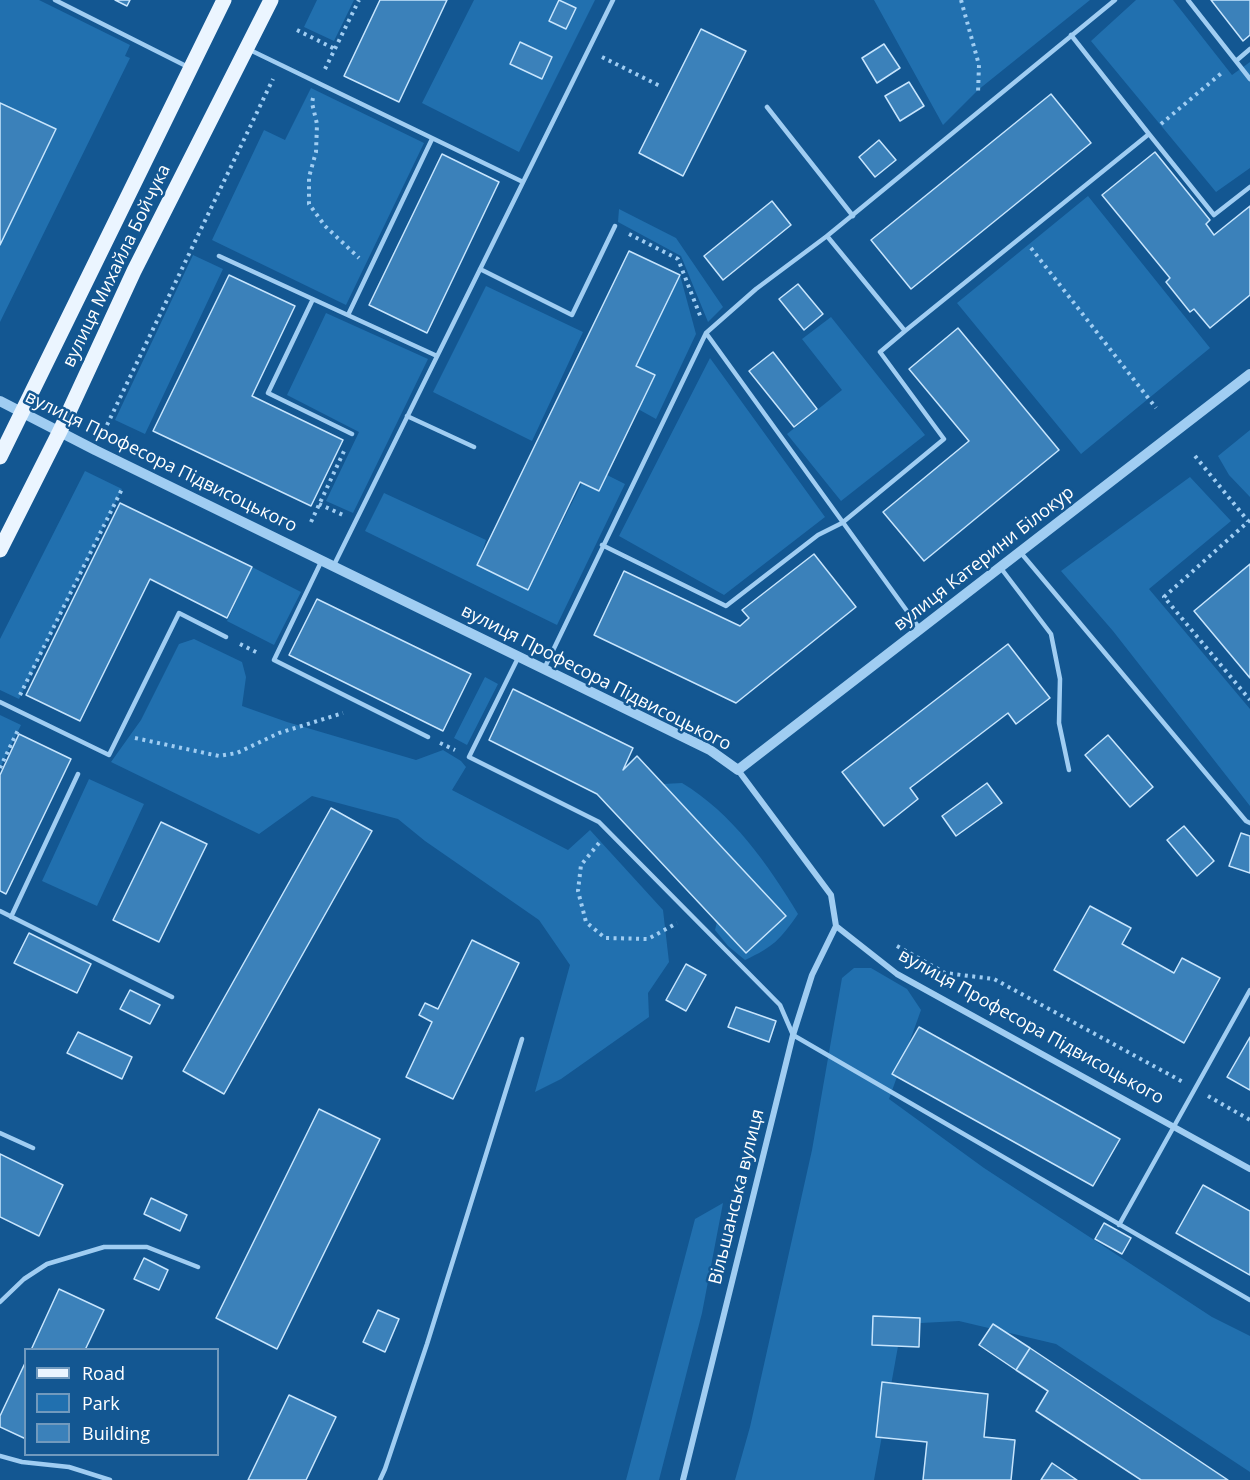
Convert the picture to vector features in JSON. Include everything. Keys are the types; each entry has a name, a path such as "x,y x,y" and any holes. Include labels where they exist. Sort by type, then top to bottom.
{"main road":[{"name":"вулиця Михайла Бойчука","path":"0,457 224,0"},
{"name":"вулиця Михайла Бойчука","path":"0,550 60,431 134,272 271,0"}],"street":[{"name":"вулиця Катерини Білокур","path":"738,770 1250,374"},
{"name":"вулиця Професора Підвисоцького","path":"0,401 710,750 738,770 831,895 836,926 897,974 1250,1169"},
{"name":"Вільшанська вулиця","path":"683,1480 793,1035 812,975 836,926"}],"lane":[{"path":"55,0 190,68"},
{"path":"333,566 613,0"},
{"path":"544,669 706,333 756,289 853,216 1115,0"},
{"path":"1188,0 1250,79"},
{"path":"1071,35 1214,215 1250,187"},
{"path":"248,49 523,182"},
{"path":"1236,61 1250,49"},
{"path":"767,106 853,216"},
{"path":"602,545 726,606 818,535 842,523 944,439 880,352 1149,134"},
{"path":"348,315 432,139"},
{"path":"480,269 572,315 615,226"},
{"path":"827,236 905,331"},
{"path":"219,256 437,356"},
{"path":"313,299 268,393 352,434"},
{"path":"706,333 920,629"},
{"path":"407,416 474,447"},
{"path":"1020,552 1250,823"},
{"path":"322,560 274,660 429,737"},
{"path":"1000,567 1051,634 1060,679 1059,723 1069,770"},
{"path":"0,702 110,755 179,613 226,637"},
{"path":"518,656 469,757 599,822 780,1005 793,1035 1250,1300"},
{"path":"11,917 78,774"},
{"path":"0,912 172,997"},
{"path":"1119,1224 1250,990"},
{"path":"380,1480 427,1344 522,1039"},
{"path":"0,1133 33,1148"},
{"path":"0,1302 24,1279 47,1264 104,1247 147,1247 198,1267"},
{"path":"0,1456 22,1462 69,1467 110,1480"}],"path":[{"path":"359,0 318,83 312,103 317,124 316,152 309,177 309,204 325,226 370,269"},
{"path":"962,0 979,65 976,114"},
{"path":"297,30 335,49"},
{"path":"588,50 660,86"},
{"path":"1149,134 1236,61"},
{"path":"107,425 280,65"},
{"path":"615,226 678,259 706,333"},
{"path":"1022,237 1156,408"},
{"path":"310,522 352,434"},
{"path":"1195,456 1249,521 1164,597 1250,699"},
{"path":"14,709 122,489"},
{"path":"319,504 356,521"},
{"path":"226,637 274,660"},
{"path":"119,735 219,756 237,753 279,733 366,706"},
{"path":"0,768 21,725"},
{"path":"608,831 581,866 578,891 586,922 605,938 648,939 691,915"},
{"path":"897,946 945,973 994,978 1250,1120"}],"green space":[{"path":"0,0 39,0 130,45 125,56 130,58 0,322 0,245 56,130 0,103"},
{"path":"317,0 354,0 334,41 304,27"},
{"path":"474,0 595,0 519,152 422,103"},
{"path":"874,0 1090,0 978,90 943,125"},
{"path":"1136,0 1173,0 1232,75 1250,62 1250,168 1216,192 1091,41"},
{"path":"311,88 424,143 346,305 212,240 264,130 285,140"},
{"path":"1088,196 1210,348 1081,454 957,303"},
{"path":"619,209 676,238 723,307 708,322 681,256 618,222"},
{"path":"193,255 223,269 145,434 115,420"},
{"path":"680,275 696,334 656,419 638,409 636,366"},
{"path":"486,286 583,332 532,441 433,392"},
{"path":"326,313 428,359 353,513 326,501 359,432 287,395"},
{"path":"831,317 925,435 841,501 787,434 842,390 802,339"},
{"path":"710,358 825,517 724,595 619,536"},
{"path":"1250,430 1250,497 1229,475 1218,456"},
{"path":"85,471 122,489 19,699 0,690 0,639"},
{"path":"607,475 625,484 557,625 365,531 384,493 486,540 478,565 528,590 582,483"},
{"path":"1190,477 1231,521 1149,589 1250,709 1250,806 1113,631 1061,571"},
{"path":"252,567 301,592 274,645 227,621"},
{"path":"194,639 242,662 246,677 242,706 287,722 416,760 443,750 461,761 466,767 452,790 568,850 590,830 663,910 669,962 648,993 649,1017 561,1079 535,1092 570,965 539,920 425,841 398,819 312,796 259,834 111,762 141,720 179,644"},
{"path":"485,677 498,684 467,745 454,738"},
{"path":"0,715 21,725 0,768"},
{"path":"89,779 144,804 97,906 42,881"},
{"path":"682,783 700,795 733,824 761,858 798,914 775,942 745,960 728,946 715,930 717,922 746,953 786,916 663,784"},
{"path":"854,968 871,968 907,989 921,1010 889,1099 984,1168 1212,1317 1250,1336 1250,1472 1056,1344 959,1321 902,1324 874,1480 735,1480 750,1427 812,1150 842,978"},
{"path":"723,1203 702,1313 659,1480 626,1480 695,1219"}],"building":[{"path":"115,0 130,0 127,6"},
{"path":"380,0 447,0 399,102 344,76"},
{"path":"559,0 576,8 566,29 549,21"},
{"path":"1211,0 1250,0 1250,35 1243,41"},
{"path":"701,29 746,51 683,176 639,153"},
{"path":"520,42 552,57 542,79 510,64"},
{"path":"884,44 900,68 877,83 862,58"},
{"path":"909,82 924,106 900,121 885,96"},
{"path":"1051,94 1091,143 911,289 871,240"},
{"path":"0,103 56,129 0,245"},
{"path":"879,140 896,160 875,177 859,157"},
{"path":"1155,152 1210,220 1206,224 1214,235 1250,206 1250,295 1210,328 1194,309 1190,312 1166,282 1170,278 1102,195"},
{"path":"442,154 499,182 427,333 369,305"},
{"path":"772,201 791,225 723,280 704,256"},
{"path":"629,251 680,275 636,366 655,375 599,491 580,482 528,590 477,565"},
{"path":"229,275 295,306 252,396 343,440 311,506 153,431"},
{"path":"798,284 823,314 804,330 779,299"},
{"path":"958,328 1059,450 924,561 883,512 969,441 909,369"},
{"path":"773,352 817,409 794,427 749,371"},
{"path":"120,503 252,567 227,618 150,579 80,721 26,695"},
{"path":"814,554 856,607 736,703 594,635 624,571 740,626 749,618 742,610"},
{"path":"1250,564 1250,678 1194,611"},
{"path":"317,599 471,674 443,731 289,655"},
{"path":"1008,644 1050,698 1016,724 1008,713 910,788 918,799 884,826 842,772"},
{"path":"513,689 633,748 623,770 637,756 786,916 746,953 597,794 489,740"},
{"path":"19,734 71,759 6,894 0,891 0,775"},
{"path":"1108,735 1153,787 1130,807 1085,755"},
{"path":"987,783 1002,803 956,836 942,816"},
{"path":"331,808 372,831 224,1094 183,1071"},
{"path":"161,822 207,844 159,942 113,920"},
{"path":"1184,826 1214,861 1197,876 1167,840"},
{"path":"1241,833 1250,836 1250,873 1229,866"},
{"path":"1090,906 1131,928 1122,944 1174,973 1182,958 1220,978 1184,1043 1054,970"},
{"path":"29,933 91,964 77,993 14,963"},
{"path":"472,940 519,963 453,1099 406,1077 432,1022 419,1015 425,1003 438,1009"},
{"path":"686,964 706,975 686,1011 666,1000"},
{"path":"130,990 160,1005 150,1024 120,1009"},
{"path":"736,1007 776,1021 769,1042 728,1027"},
{"path":"919,1027 1120,1139 1093,1186 892,1074"},
{"path":"78,1032 132,1057 122,1079 67,1053"},
{"path":"1250,1037 1250,1090 1227,1077"},
{"path":"319,1109 380,1139 277,1349 216,1318"},
{"path":"0,1154 63,1185 39,1236 0,1217"},
{"path":"1203,1185 1250,1211 1250,1275 1176,1233"},
{"path":"151,1198 187,1215 180,1231 144,1214"},
{"path":"1104,1223 1131,1238 1122,1254 1095,1239"},
{"path":"144,1258 168,1270 159,1290 134,1279"},
{"path":"59,1289 104,1310 86,1348 32,1348"},
{"path":"378,1310 399,1319 385,1352 363,1342"},
{"path":"873,1316 920,1318 919,1347 872,1345"},
{"path":"993,1324 1030,1348 1016,1370 979,1345"},
{"path":"1030,1348 1228,1480 1141,1480 1036,1411 1048,1391 1016,1370"},
{"path":"24,1365 24,1438 0,1427 0,1416"},
{"path":"882,1382 988,1394 984,1437 1015,1440 1011,1480 923,1480 927,1442 876,1437"},
{"path":"289,1395 336,1417 306,1480 248,1480"},
{"path":"1052,1463 1077,1480 1041,1480"}]}
